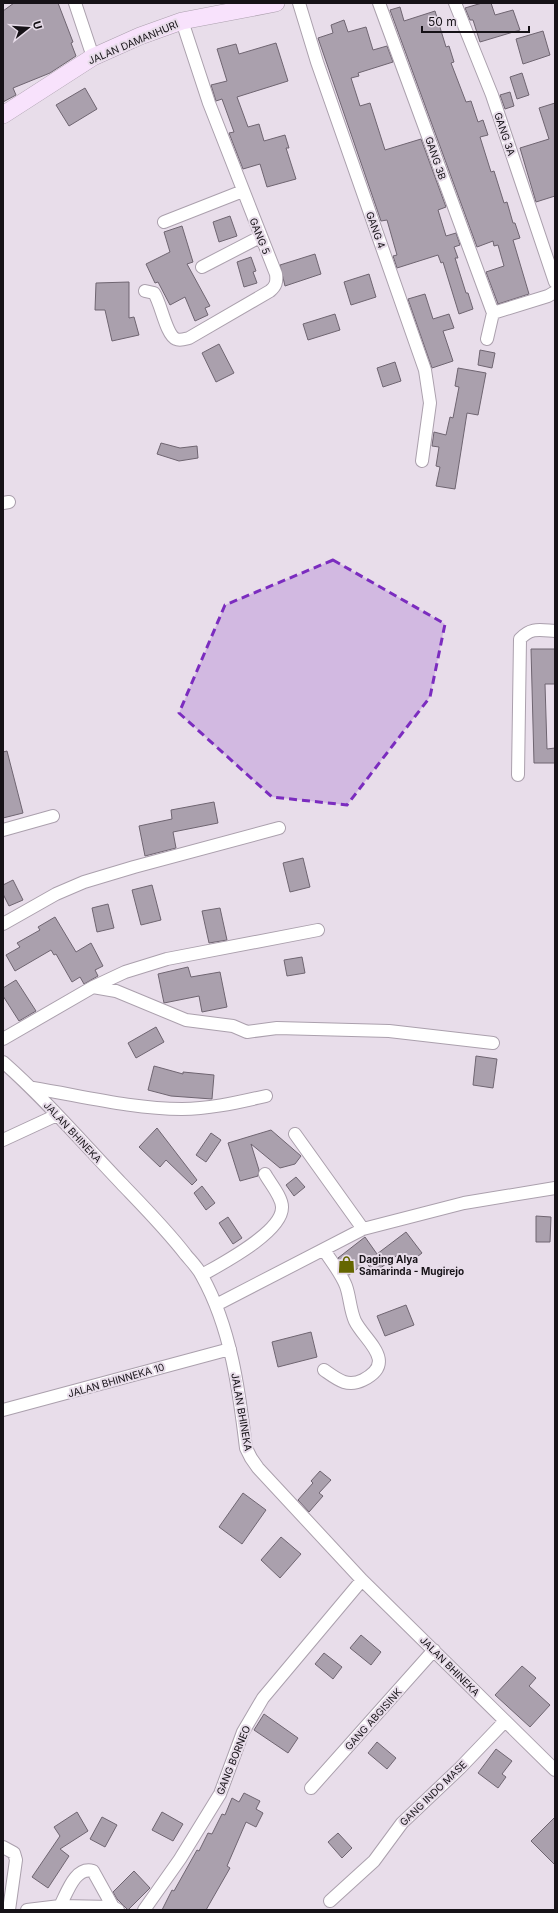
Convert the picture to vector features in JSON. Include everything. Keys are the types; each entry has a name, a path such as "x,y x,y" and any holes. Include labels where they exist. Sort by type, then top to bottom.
{"street":[{"path":"75,3 93,58"},
{"name":"JALAN DAMANHURI","path":"3,115 93,58 140,36 182,21 276,3"},
{"name":"GANG 4","path":"299,3 320,69 425,370 430,403 422,461"},
{"name":"GANG 3B","path":"379,3 493,313"},
{"name":"GANG 3A","path":"455,3 492,95 555,282"},
{"name":"GANG 5","path":"145,292 154,293 159,300 170,333 175,339 182,340 189,338 275,286 277,280 276,274 260,237 209,103 182,21"},
{"path":"164,222 243,191"},
{"path":"202,267 260,237"},
{"path":"487,339 493,313 548,296 555,292"},
{"path":"518,775 520,639 526,632 536,630 555,631"},
{"path":"3,830 54,816"},
{"path":"3,924 56,894 84,882 279,828"},
{"path":"3,1039 93,987 125,972 168,959 318,930"},
{"path":"93,987 116,991 186,1020 233,1026 247,1032 276,1028 374,1030 493,1042"},
{"name":"JALAN BHINEKA","path":"3,1062 33,1088 173,1239 202,1275 216,1306 230,1349 236,1374 246,1448 258,1468 362,1580 555,1770"},
{"path":"33,1088 145,1107 182,1109 226,1105 266,1096"},
{"path":"3,1140 57,1115"},
{"path":"295,1134 363,1229"},
{"path":"202,1275 245,1250 261,1237 279,1218 282,1208 280,1200 265,1174"},
{"path":"216,1306 363,1229 464,1203 555,1188"},
{"path":"324,1250 346,1286 356,1323 376,1347 378,1361 376,1369 371,1376 355,1384 342,1382 324,1370"},
{"name":"JALAN BHINNEKA 10","path":"3,1410 230,1349"},
{"name":"GANG BORNEO","path":"144,1910 180,1859 220,1794 243,1732 263,1698 362,1580"},
{"name":"GANG ABGISINK","path":"311,1788 434,1650"},
{"name":"GANG INDO MASE","path":"330,1901 374,1861 402,1823 460,1768 505,1721"},
{"path":"3,1847 11,1850 16,1860 8,1910"},
{"path":"60,1906 75,1877 88,1870 93,1871 97,1876 115,1909"},
{"path":"27,1910 60,1906 115,1909"}],"highlighted area":[{"path":"333,560 445,624 430,697 347,805 272,797 179,713 225,605"}],"building":[{"path":"14,3 58,3 73,42 71,43 76,56 50,73 13,88 16,95 3,102 3,11"},
{"path":"482,3 491,3 495,15 513,10 520,30 480,42 473,20 470,20 465,8"},
{"path":"400,7 404,21 435,11 446,47 449,46 454,62 451,63 466,102 471,101 478,122 483,120 488,135 480,137 491,172 494,171 504,203 507,202 513,223 515,223 520,238 513,240 529,294 498,304 486,272 504,266 498,245 494,246 493,241 477,247 390,10"},
{"path":"344,20 348,32 366,27 373,50 387,46 393,62 358,73 359,76 351,78 360,106 370,103 385,150 421,139 446,207 438,210 446,236 456,233 460,245 454,247 458,258 455,258 466,293 468,293 473,309 459,314 443,262 441,263 438,255 397,268 393,256 397,255 387,220 381,221 318,38 333,33 331,25"},
{"path":"543,31 550,55 523,64 516,39"},
{"path":"276,43 288,81 237,97 248,127 259,124 264,141 285,135 289,148 286,148 296,179 267,187 260,164 243,169 229,133 234,132 222,99 216,101 211,85 227,81 217,49 236,44 239,54"},
{"path":"522,73 529,95 517,99 510,77"},
{"path":"85,88 97,109 69,126 56,105"},
{"path":"510,92 514,106 505,109 500,95"},
{"path":"555,103 555,196 536,202 520,148 549,139 539,108"},
{"path":"230,216 237,236 219,242 213,222"},
{"path":"182,226 193,262 187,264 210,306 205,308 208,315 195,321 185,297 170,305 158,282 155,283 146,264 170,252 164,232"},
{"path":"315,254 321,274 285,286 280,265"},
{"path":"251,257 256,271 253,272 257,283 244,287 237,262"},
{"path":"369,274 376,297 351,305 344,282"},
{"path":"129,282 129,318 134,317 139,335 112,341 105,310 95,310 96,283"},
{"path":"425,294 433,319 449,314 454,328 443,331 453,361 432,368 408,299"},
{"path":"335,314 340,330 308,340 303,324"},
{"path":"219,344 234,373 216,382 202,353"},
{"path":"480,350 495,353 492,368 478,365"},
{"path":"395,362 401,381 383,387 377,368"},
{"path":"458,368 486,373 478,415 467,413 455,489 436,486 440,467 436,466 439,447 432,446 434,432 446,435 450,417 453,418 459,387 455,386"},
{"path":"161,443 180,448 197,446 198,458 179,461 157,454"},
{"path":"531,649 555,649 555,684 545,684 547,749 555,748 555,763 534,763"},
{"path":"7,751 23,813 3,818 3,752"},
{"path":"214,802 218,823 173,832 176,848 145,856 139,826 172,819 171,810"},
{"path":"303,858 310,887 290,892 283,863"},
{"path":"13,880 23,900 9,906 3,894 3,885"},
{"path":"152,885 161,920 141,925 132,890"},
{"path":"108,904 114,928 97,932 92,908"},
{"path":"220,908 227,940 209,943 202,911"},
{"path":"55,917 76,952 91,943 103,966 95,970 98,976 84,984 80,977 72,982 56,954 54,955 51,950 15,971 6,955 20,947 17,943 40,930 38,927"},
{"path":"302,957 305,973 287,976 284,960"},
{"path":"188,967 191,977 220,972 227,1007 202,1012 199,996 164,1003 158,974"},
{"path":"16,980 36,1011 19,1021 3,996 3,988"},
{"path":"156,1027 164,1042 136,1058 128,1043"},
{"path":"476,1056 497,1059 493,1088 473,1085"},
{"path":"154,1066 183,1074 183,1072 214,1075 212,1099 171,1096 148,1090"},
{"path":"157,1128 197,1180 192,1185 166,1160 160,1167 139,1147"},
{"path":"271,1130 301,1156 295,1164 280,1168 251,1144 259,1170 258,1176 240,1181 228,1143"},
{"path":"211,1133 221,1140 206,1162 196,1155"},
{"path":"296,1177 305,1187 294,1196 286,1185"},
{"path":"202,1186 215,1203 206,1210 194,1193"},
{"path":"536,1216 551,1217 550,1242 536,1242"},
{"path":"228,1217 242,1238 233,1244 219,1223"},
{"path":"406,1232 422,1253 408,1264 400,1253 374,1273 366,1262 349,1275 338,1258 365,1237 377,1254"},
{"path":"406,1305 414,1325 385,1336 377,1316"},
{"path":"311,1332 317,1357 278,1367 272,1342"},
{"path":"320,1471 331,1480 319,1493 323,1496 309,1512 298,1500 313,1483 311,1481"},
{"path":"243,1493 266,1510 242,1544 219,1527"},
{"path":"281,1537 301,1554 280,1578 261,1560"},
{"path":"361,1635 381,1652 371,1665 350,1648"},
{"path":"324,1653 342,1667 333,1679 315,1664"},
{"path":"522,1666 536,1678 529,1686 550,1705 530,1727 495,1695"},
{"path":"264,1714 298,1738 288,1753 254,1730"},
{"path":"377,1742 396,1758 387,1769 368,1753"},
{"path":"496,1749 512,1761 502,1774 506,1777 498,1788 478,1773"},
{"path":"244,1793 260,1801 256,1809 263,1813 256,1827 246,1822 227,1866 230,1868 206,1910 162,1910 172,1890 174,1891 197,1850 199,1851 208,1833 212,1834 222,1814 225,1815 232,1798 239,1802"},
{"path":"77,1812 88,1831 60,1849 69,1856 48,1888 32,1877 60,1836 54,1827"},
{"path":"162,1812 183,1824 173,1841 152,1830"},
{"path":"102,1817 117,1825 105,1847 90,1839"},
{"path":"555,1817 555,1865 531,1841"},
{"path":"338,1833 352,1848 342,1858 328,1842"},
{"path":"134,1871 150,1888 128,1910 117,1899 113,1892"}],"place":[{"name":"Daging Alya Samarinda - Mugirejo","path":"346,1265"}]}
